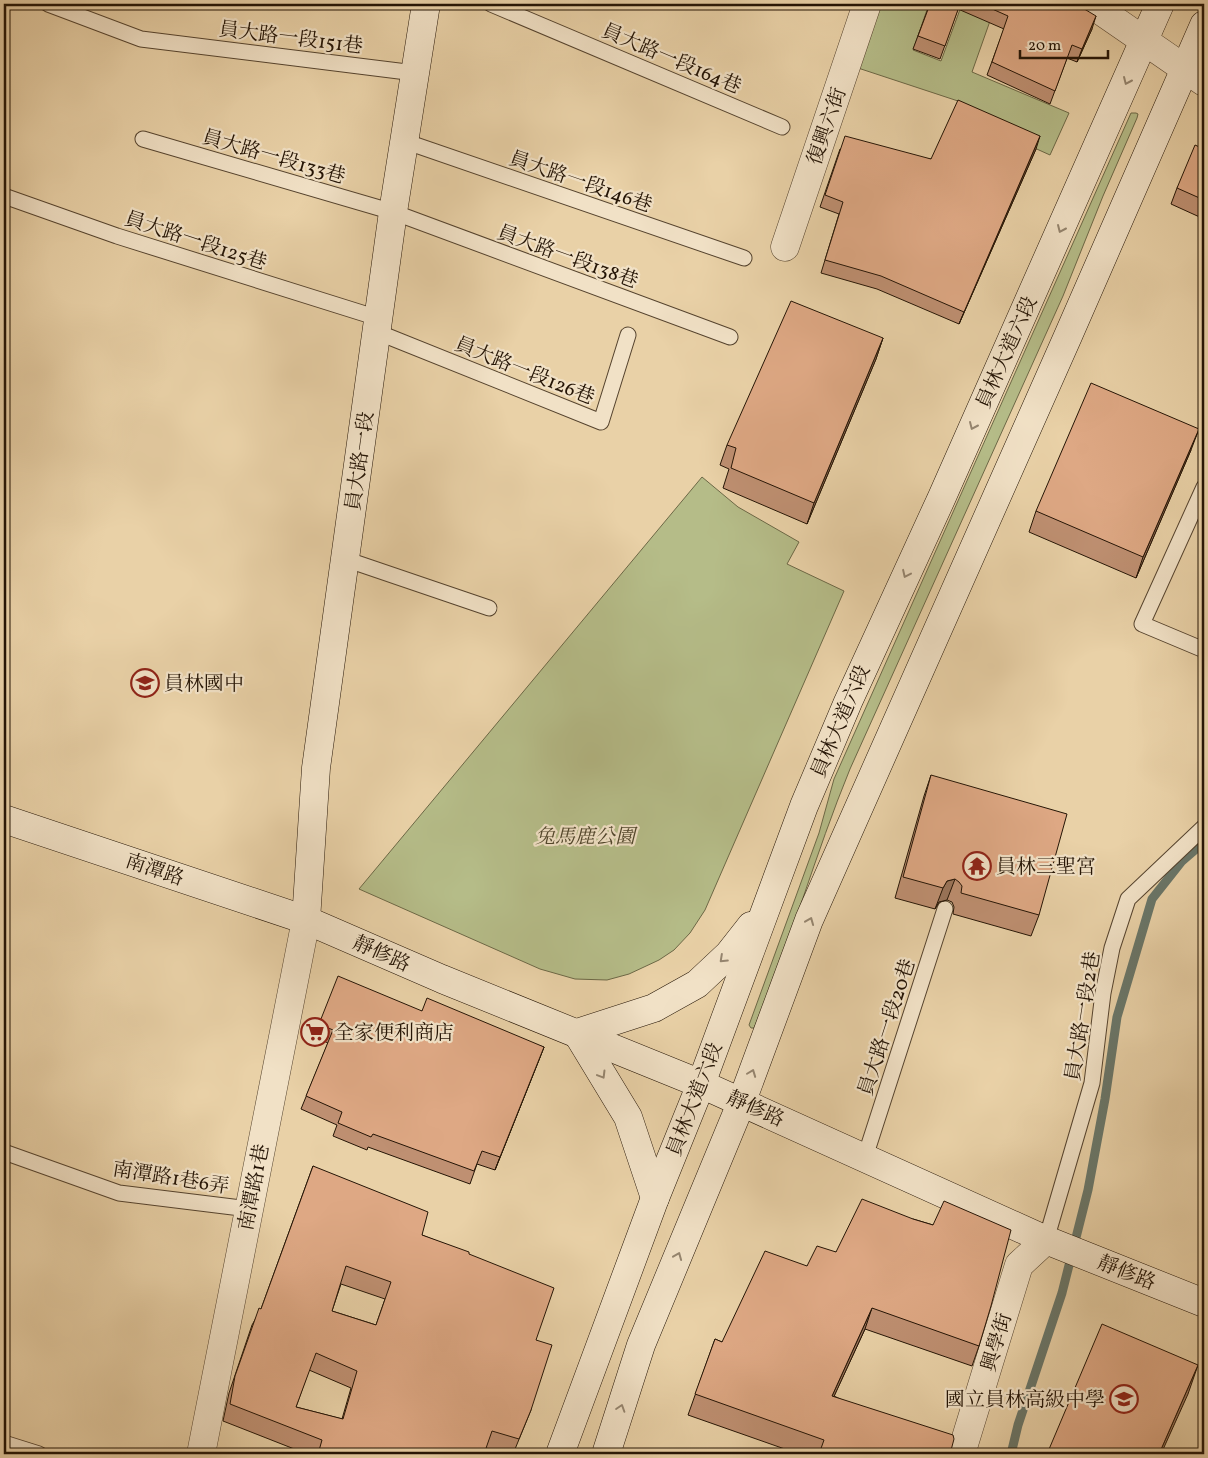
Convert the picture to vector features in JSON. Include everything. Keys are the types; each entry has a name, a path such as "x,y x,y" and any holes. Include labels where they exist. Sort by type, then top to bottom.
{"street":[{"name":"員大路一段","path":"306,920 316,768 393,212 426,4"},
{"name":"復興六街","path":"785,247 867,4"},
{"path":"1090,4 1194,75"},
{"name":"員林大道六段","path":"560,1454 701,1084 804,806 848,702 946,488 1160,4"},
{"path":"606,1454 641,1345 742,1101 810,920 1068,336 1194,75 1204,25"},
{"name":"南潭路","path":"4,819 306,920"},
{"path":"656,1198 628,1117 577,1033 654,1008 697,984 729,954 766,909"},
{"name":"靜修路","path":"306,920 442,979 742,1101 1046,1240 1204,1303"},
{"name":"南潭路1巷","path":"200,1454 306,920"},
{"name":"興學街","path":"961,1454 1019,1265 1046,1240"}],"lane":[{"name":"員大路一段151巷","path":"48,4 141,39 415,73"},
{"name":"員大路一段164巷","path":"492,4 782,126"},
{"name":"員大路一段133巷","path":"143,139 393,212"},
{"name":"員大路一段146巷","path":"404,141 744,258"},
{"name":"員大路一段125巷","path":"4,196 377,325"},
{"name":"員大路一段138巷","path":"393,212 730,337"},
{"name":"員大路一段126巷","path":"377,325 601,422 628,335"},
{"path":"1204,487 1142,624 1204,650"},
{"path":"345,558 489,608"},
{"name":"員大路一段2巷","path":"1046,1240 1092,1083 1103,994 1112,948 1128,898 1204,828"},
{"name":"員大路一段20巷","path":"864,1157 945,909"},
{"name":"南潭路1巷6弄","path":"4,1152 119,1193 249,1209"},
{"path":"4,1443 39,1454"}],"green space":[{"path":"880,4 929,4 913,50 941,61 962,4 996,4 972,72 1069,113 1050,155 957,113 961,102 858,68"},
{"path":"1131,113 1138,114 1137,118 1063,296 850,769 825,833 780,964 754,1028 751,1028 749,1025 819,833 834,779"},
{"name":"兔馬鹿公園","path":"702,477 738,507 799,542 787,564 844,591 705,910 690,933 674,950 659,960 629,974 607,980 575,979 540,969 359,889"}],"building":[{"path":"930,4 960,4 945,46 918,36"},
{"path":"981,4 1076,4 1096,16 1082,49 1072,45 1055,91 992,62 1008,16"},
{"path":"958,100 1040,136 964,312 881,276 825,260 843,202 825,195 845,136 931,159"},
{"path":"1195,145 1204,149 1204,200 1177,188"},
{"path":"791,301 883,338 814,503 731,468 736,448 727,445"},
{"path":"1091,383 1199,429 1143,557 1036,511"},
{"name":"員林三聖宮","path":"931,775 1067,814 1039,915 961,893 962,886 955,879 947,881 943,888 903,877"},
{"path":"338,976 422,1011 427,998 544,1047 500,1157 482,1151 474,1171 373,1134 371,1137 338,1123 342,1112 306,1096 333,1030 319,1024"},
{"path":"313,1166 428,1212 422,1235 469,1252 469,1254 554,1288 536,1340 552,1345 531,1410 519,1439 492,1431 484,1454 318,1454 322,1440 230,1404 235,1376 259,1308 261,1309","holes":["346,1266 391,1282 376,1325 332,1311","316,1353 357,1371 343,1419 296,1407"]},
{"path":"862,1199 933,1225 944,1201 1011,1230 979,1346 872,1308 832,1396 953,1435 954,1439 950,1454 819,1454 824,1440 695,1394 715,1339 722,1342 765,1251 807,1266 817,1246 836,1252"},
{"name":"國立員林高級中學","path":"1102,1324 1198,1365 1159,1454 1047,1454"}],"waterway":[{"path":"1011,1454 1018,1425 1062,1293 1088,1190 1105,1099 1117,1017 1152,899 1182,861 1204,842"}],"place":[{"name":"員林國中","path":"145,683"},
{"name":"員林三聖宮","path":"977,866"},
{"name":"全家便利商店","path":"315,1032"},
{"name":"國立員林高級中學","path":"1124,1399"}]}
